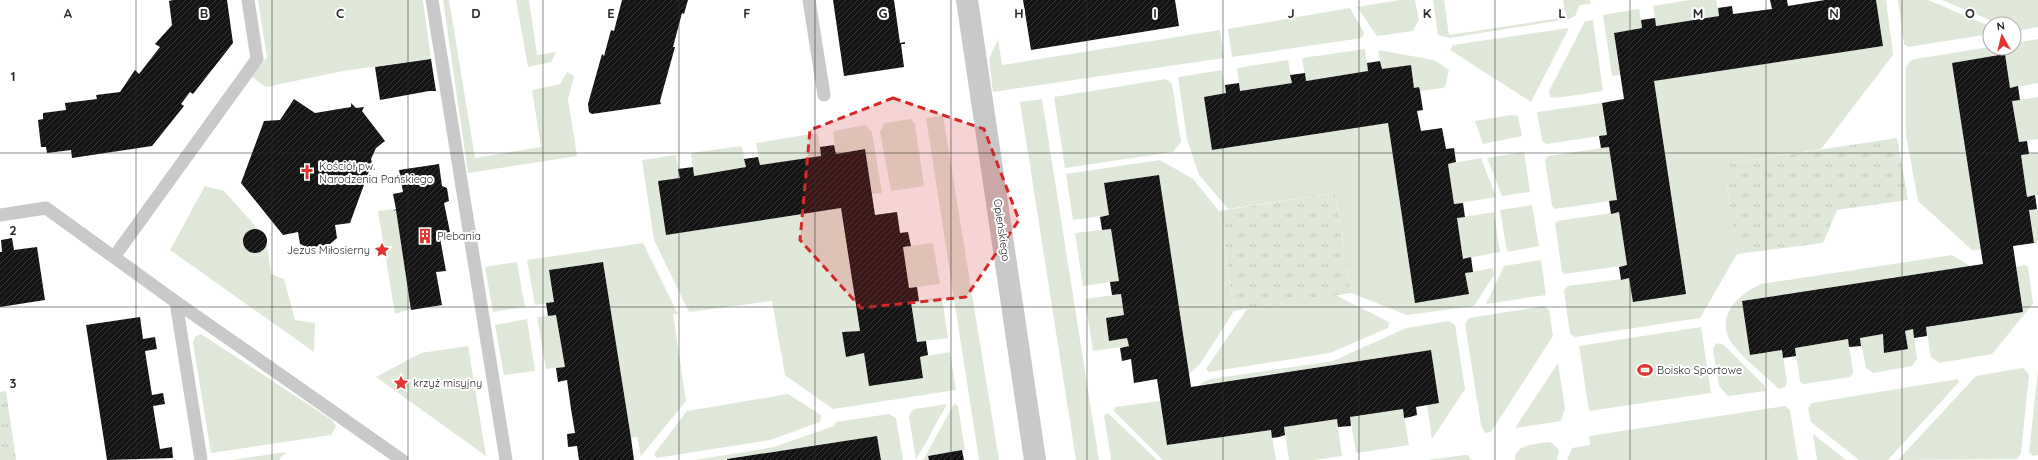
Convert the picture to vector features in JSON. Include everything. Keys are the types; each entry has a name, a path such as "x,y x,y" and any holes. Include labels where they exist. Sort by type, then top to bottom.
{"street":[{"name":"Opieńskiego","path":"967,0 1036,460"}],"lane":[{"path":"114,257 256,59 248,0"},
{"path":"432,0 506,460"},
{"path":"809,0 824,95"},
{"path":"0,215 46,208 176,302 402,460"},
{"path":"176,302 201,460"}],"highlighted area":[{"path":"893,98 984,129 1019,220 966,297 861,308 800,240 810,130"}],"green space":[{"path":"258,0 423,0 431,59 343,71 266,87 252,77 267,57"},
{"path":"443,0 449,0 475,158 541,147 532,90 560,84 567,72 574,76 568,99 577,156 468,173"},
{"path":"516,0 529,0 537,55 556,52 551,62 528,67"},
{"path":"1400,0 1415,0 1419,20 1413,31 1377,36 1357,7"},
{"path":"1433,0 1444,0 1449,35 1566,17 1563,0 1590,0 1591,4 1580,5 1575,16 1569,19 1450,38 1438,35"},
{"path":"1689,0 1716,0 1719,16 1656,26 1653,6"},
{"path":"1876,0 1886,0 1893,55 1821,149 1724,164 1737,254 1700,318 1575,337 1570,334 1564,290 1568,286 1629,278 1654,81 1883,46"},
{"path":"1898,0 1928,0 1982,23 1982,35 1908,47 1904,44"},
{"path":"1942,0 2038,0 2038,27 2022,30 2022,16 1982,17"},
{"path":"1350,8 1364,33 1362,38 1232,57 1228,29"},
{"path":"1639,9 1642,28 1614,33 1620,75 1612,76 1603,15"},
{"path":"1593,20 1603,91 1556,98 1550,97 1549,91 1585,21"},
{"path":"1569,28 1531,102 1450,50 1453,45"},
{"path":"1220,30 1224,58 993,92 989,59 998,39 1002,65"},
{"path":"2038,39 2038,83 2010,88 2005,56 2022,56 2022,42"},
{"path":"1982,48 1982,56 1993,56 1952,63 1981,250 1972,250 1918,201 1906,135 1906,67 1910,61"},
{"path":"1365,49 1368,71 1306,81 1302,58"},
{"path":"1378,50 1434,60 1449,70 1445,87 1420,91 1419,87 1414,88 1411,65 1382,69"},
{"path":"1288,60 1292,83 1240,91 1237,68"},
{"path":"1222,70 1226,93 1204,97 1213,150 1388,123 1415,302 1468,294 1465,273 1493,268 1494,275 1474,306 1407,315 1351,293 1335,193 1228,209 1199,175 1187,139 1178,77"},
{"path":"1166,79 1172,84 1181,142 1173,152 1065,168 1054,97"},
{"path":"2038,97 2038,139 2019,142 2012,101"},
{"path":"1042,99 1099,460 1076,460 1020,102"},
{"path":"1602,103 1607,135 1546,144 1542,141 1537,112"},
{"path":"1511,115 1518,116 1522,136 1483,144 1475,121"},
{"path":"943,116 999,460 979,460 926,118"},
{"path":"911,119 915,124 924,186 891,191 880,132 884,123"},
{"path":"866,125 872,132 882,193 871,194 865,149 836,154 833,131"},
{"path":"818,133 821,156 760,165 756,143"},
{"path":"1897,138 1908,200 1837,210 1823,243 1737,254 1724,164"},
{"path":"742,146 746,167 694,176 691,153"},
{"path":"1609,147 1617,200 1555,209 1552,206 1545,160 1548,156"},
{"path":"1524,152 1530,192 1502,196 1487,158"},
{"path":"2038,153 2038,195 2027,197 2021,155"},
{"path":"676,155 680,178 659,181 667,235 841,208 860,331 842,332 846,356 864,353 869,386 923,378 920,357 950,352 956,390 833,409 785,375 772,301 689,312 654,240 642,160"},
{"path":"1481,158 1496,197 1454,204 1448,164"},
{"path":"1160,160 1193,179 1219,211 1234,311 1200,364 1189,374 1104,184 1109,215 1073,220 1066,174"},
{"path":"205,186 224,191 258,229 249,231 243,239 245,248 252,253 262,252 267,244 271,274 284,279 295,320 315,323 314,352 170,250"},
{"path":"1335,193 1351,293 1234,311 1219,211"},
{"path":"1532,205 1539,246 1507,252 1500,210"},
{"path":"396,209 411,309 395,314 378,211"},
{"path":"2038,209 2038,243 2034,243 2029,210"},
{"path":"1494,212 1500,252 1463,259 1457,218"},
{"path":"1619,212 1627,265 1565,274 1562,272 1555,223 1557,221"},
{"path":"1111,229 1119,281 1083,286 1075,233"},
{"path":"643,243 678,314 673,314 686,401 641,456 637,437 631,438 603,262 549,270 554,302 535,305 527,260"},
{"path":"933,243 940,284 909,288 903,247"},
{"path":"1952,255 1970,266 1742,301 1750,354 1782,350 1787,382 1785,387 1779,389 1739,352 1728,336 1726,318 1730,309 1743,295 1761,284"},
{"path":"1541,260 1546,295 1486,304 1504,266"},
{"path":"517,262 525,307 493,312 485,267"},
{"path":"2025,265 2028,267 2033,304 1992,354 1939,363 1931,357 1926,327 2023,312 2016,267"},
{"path":"1121,294 1124,315 1106,318 1109,341 1127,338 1129,346 1093,351 1085,299"},
{"path":"1335,295 1389,322 1388,328 1330,353 1209,372 1206,369 1247,309"},
{"path":"942,297 948,338 917,342 911,302"},
{"path":"1544,306 1549,310 1553,336 1491,432 1485,433 1481,425 1465,324 1469,318"},
{"path":"556,315 565,367 546,369 537,317"},
{"path":"527,319 535,371 504,375 495,325"},
{"path":"1449,321 1455,325 1465,389 1432,439 1427,405 1439,403 1431,350 1201,385 1201,383 1211,379 1333,361 1406,328"},
{"name":"Boisko Sportowe","path":"1701,327 1711,393 1589,411 1579,346"},
{"path":"1913,329 1917,359 1912,366 1873,373 1866,368 1860,338 1883,334 1885,353 1908,349 1905,331"},
{"path":"201,334 332,420 336,426 331,435 211,453 193,343 195,337"},
{"path":"1848,339 1853,372 1851,377 1803,384 1800,381 1795,348"},
{"path":"1716,343 1724,345 1764,385 1766,391 1728,396 1719,386 1713,349"},
{"path":"468,346 486,456 376,377 421,353"},
{"path":"1558,363 1565,408 1561,421 1515,428"},
{"path":"2023,368 2029,375 2021,453 2017,459 1898,460 1976,376"},
{"path":"2038,370 2038,455 2033,456 2029,452"},
{"path":"1958,379 1959,382 1888,460 1859,460 1811,422 1808,408 1812,403"},
{"path":"6,391 16,460 0,460 0,392"},
{"path":"788,394 821,415 820,422 770,440 656,458 654,454 687,411"},
{"path":"1160,401 1167,445 1271,430 1276,460 1163,460 1114,411 1115,407"},
{"path":"947,404 916,460 909,417 911,412 915,409"},
{"path":"954,404 958,406 965,450 928,456 929,460 923,460"},
{"path":"1785,406 1790,410 1798,460 1567,460 1572,448 1590,445 1589,436"},
{"path":"1403,409 1409,445 1356,453 1350,417"},
{"path":"1108,413 1157,460 1111,460 1104,415"},
{"path":"889,414 896,418 903,460 881,460 877,436 721,460 695,460 774,447 834,426 836,422"},
{"path":"1337,419 1342,456 1314,460 1289,460 1284,427"},
{"path":"1813,434 1846,460 1817,460"},
{"path":"1552,443 1559,450 1557,460 1515,460 1518,451 1522,448 1532,444"},
{"path":"286,452 279,460 232,460"},
{"path":"1468,455 1471,460 1427,460"}],"building":[{"path":"227,0 233,43 193,94 190,92 181,104 184,106 152,146 72,158 71,150 47,153 46,147 41,147 38,120 43,119 43,113 66,110 65,103 97,99 96,95 120,92 135,70 139,74 160,47 155,44 172,25 169,1"},
{"path":"622,0 688,0 684,14 682,13 673,47 675,47 660,101 661,104 592,114 589,112 588,104 602,54 604,56 611,30 614,31"},
{"path":"833,0 894,0 900,43 905,42 905,44 901,44 904,67 844,76"},
{"path":"1023,0 1175,0 1179,26 1031,50"},
{"path":"1770,0 1787,0 1788,6 1825,0 1876,0 1883,46 1654,81 1686,294 1633,302 1629,278 1621,280 1619,267 1627,265 1619,212 1611,214 1609,201 1617,200 1609,147 1601,148 1599,136 1607,135 1602,103 1624,99 1614,33 1642,28 1641,20 1655,18 1656,26 1719,16 1718,8 1732,6 1733,14 1772,9"},
{"path":"1993,56 2005,56 2010,88 2018,86 2020,100 2012,101 2019,142 2027,141 2029,154 2021,155 2027,197 2035,195 2037,209 2029,210 2034,243 2013,246 2023,312 1926,327 1927,336 1914,338 1913,329 1905,331 1908,349 1884,353 1883,334 1860,338 1861,346 1849,347 1848,339 1795,348 1796,356 1783,358 1782,350 1750,355 1742,301 1983,264 1952,63"},
{"path":"431,59 436,91 380,100 375,67"},
{"path":"1380,61 1382,69 1411,65 1414,88 1419,87 1423,110 1417,111 1421,131 1442,128 1446,149 1454,148 1456,162 1448,164 1454,204 1463,203 1465,217 1457,218 1463,259 1471,257 1473,272 1465,273 1469,294 1415,303 1388,123 1212,150 1204,97 1226,93 1225,85 1239,83 1240,91 1292,83 1290,75 1305,73 1306,81 1368,71 1367,63"},
{"name":"Kościół pw. Narodzenia Pańskiego","path":"294,99 315,113 351,107 351,103 356,108 364,107 362,111 385,141 376,148 371,159 372,163 350,223 335,225 337,238 330,244 309,248 300,244 298,232 283,235 241,183 264,121 280,120"},
{"path":"834,145 836,154 865,149 875,215 897,212 900,233 908,232 911,246 903,247 909,288 917,287 919,301 911,302 917,342 926,341 928,355 920,357 923,378 869,386 864,353 846,357 842,332 860,331 841,208 666,235 658,181 680,178 678,169 693,167 694,176 746,167 744,159 758,157 760,165 821,156 820,147"},
{"name":"Plebania","path":"439,164 442,186 447,188 449,201 444,203 451,237 440,238 446,271 436,272 442,305 411,310 396,210 393,211 396,209 393,194 403,192 399,170"},
{"path":"1159,175 1191,387 1431,350 1439,403 1416,407 1417,415 1404,418 1403,409 1350,417 1351,426 1338,427 1337,419 1284,427 1285,435 1279,437 1272,438 1271,430 1167,445 1157,379 1134,383 1131,359 1122,361 1120,348 1129,346 1127,338 1109,341 1106,318 1124,315 1121,294 1112,295 1111,289 1110,282 1119,281 1111,229 1102,230 1100,217 1109,215 1104,183"},
{"path":"255,229 263,233 267,241 263,249 255,253 247,249 243,241 247,233"},
{"path":"12,238 14,250 37,247 45,300 0,307 1,240"},
{"path":"603,262 634,460 579,460 577,446 568,447 567,434 575,433 567,380 558,382 556,368 565,367 556,315 548,316 546,303 554,302 549,270"},
{"path":"140,317 143,339 155,337 157,349 145,351 152,395 163,393 165,404 153,406 160,449 172,447 173,458 107,460 86,325"},
{"path":"877,436 881,460 727,460 727,459"},
{"path":"962,450 964,460 929,460 928,456"}],"place":[{"name":"Kościół pw. Narodzenia Pańskiego","path":"307,172"},
{"name":"Plebania","path":"425,236"},
{"name":"Jezus Miłosierny","path":"382,250"},
{"name":"Boisko Sportowe","path":"1645,370"},
{"name":"krzyż misyjny","path":"401,383"}]}
